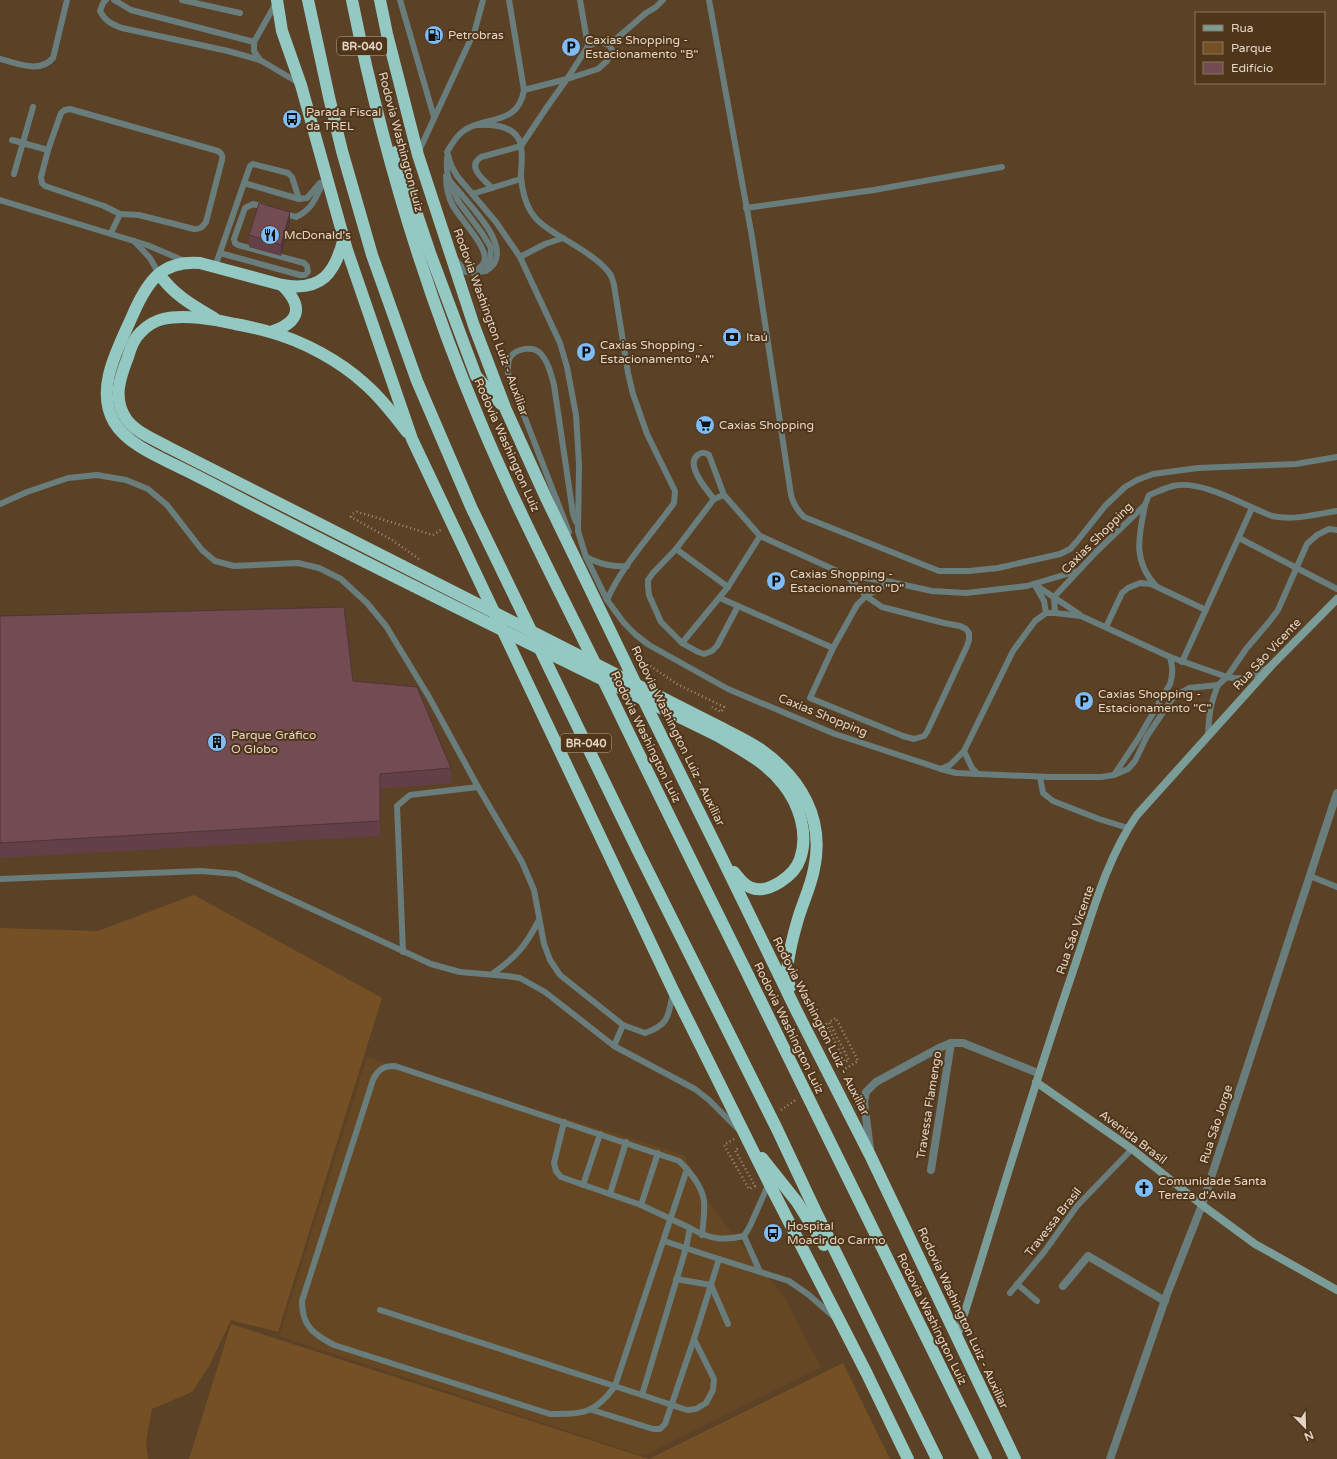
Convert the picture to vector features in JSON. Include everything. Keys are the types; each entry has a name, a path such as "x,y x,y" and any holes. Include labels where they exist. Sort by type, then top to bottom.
{"highway":[{"path":"277,0 282,31 301,85 344,238 412,439 745,1139 841,1323 908,1459"},
{"name":"BR-040","path":"308,0 342,151 359,210 372,255 420,388 476,516 638,851 776,1127 937,1459"},
{"name":"Rodovia Washington Luiz","path":"352,0 372,91 399,190 454,356 483,429 555,583 610,693 647,774 747,973 986,1459"},
{"name":"Rodovia Washington Luiz - Auxiliar","path":"380,0 387,34 418,155 474,326 506,410 547,500 587,580 648,709 796,1010 870,1155 1016,1459"},
{"path":"372,91 389,130 430,253 476,376 506,410"},
{"path":"344,238 333,268 326,277 314,285 302,287 282,285 214,268 200,263 188,262 171,266 159,274 147,288 138,303 111,369 106,388 106,398 108,409 116,425 128,438 137,444 354,557 720,732 760,749 780,765 803,794 812,812 816,829 817,846 814,870 791,944 787,974 796,1010"},
{"path":"159,274 169,287 180,297 216,319"},
{"path":"272,332 288,325 297,314 297,306 294,298 282,285"},
{"path":"412,439 387,406 365,384 343,367 316,350 272,332 216,319 169,318 155,322 136,337 121,374 118,386 119,403 127,419 144,434 720,732 770,769 796,804 802,827 804,845 800,860 792,873 779,884 761,889 752,888 742,882 718,850"},
{"path":"745,1139 797,1202 859,1300"}],"main road":[{"name":"Rua Sāo Vicente","path":"957,1337 1038,1073 1110,864 1128,828 1137,815 1272,665 1337,599"},
{"name":"Avenida Brasil","path":"1036,1082 1132,1149 1202,1205 1255,1244 1337,1290"}],"street":[{"name":"Rua São Jorge","path":"1110,1459 1165,1301 1202,1205 1337,793"},
{"path":"870,1155 864,1102 866,1092 876,1082 926,1054 951,1043 963,1043 1038,1073"},
{"name":"Travessa Flamengo","path":"931,1170 951,1043"},
{"path":"1063,1286 1088,1256 1165,1301"}],"lane":[{"path":"0,59 31,66 48,64 53,58 67,0"},
{"path":"106,0 100,11 104,19 110,24 260,60 301,85"},
{"path":"114,0 131,10 254,42"},
{"path":"182,0 240,13"},
{"path":"260,60 254,51 254,42 277,0"},
{"path":"400,0 434,117"},
{"path":"418,155 434,117 475,30 483,0"},
{"path":"473,273 484,262 485,256 480,244 451,202 446,187 447,152 453,141 462,132 477,125 501,119 510,114 518,106 523,97 524,90 509,0"},
{"path":"580,0 588,46"},
{"path":"609,45 646,12 656,7 663,0"},
{"path":"709,0 746,208 791,495 793,504 798,512 804,517 939,571 969,571 998,568 1060,554 1070,549 1105,506 1125,487 1153,474 1198,468 1296,464 1337,457"},
{"path":"492,188 476,171 474,166 476,161 481,157 521,146 567,79 588,46 599,42 609,45 612,50 607,61 598,69 567,79 524,90"},
{"path":"14,174 33,107"},
{"path":"70,109 218,151 222,154 223,156 206,222 203,227 194,229 139,215 120,214 104,206 45,186 42,183 41,176 48,150 60,113 65,110 70,109"},
{"path":"477,125 493,124 506,128 515,134 521,146 521,179 525,197 532,214 538,221 592,257 610,274 614,285 628,373 637,405 647,434 675,491 674,503 626,566 607,600"},
{"path":"12,140 48,150"},
{"name":"Caxias Shopping","path":"447,152 451,165 457,176 496,222 520,257 558,337 567,367 576,415 578,446 575,514"},
{"path":"214,268 250,166 253,164 288,173 292,177 299,199"},
{"path":"746,208 874,190 1002,167"},
{"path":"446,241 455,260 466,272 479,273 486,271 493,266 497,259 495,242 486,225 449,180 447,169"},
{"path":"244,183 299,199 307,198 326,176"},
{"path":"275,210 296,217 304,213 311,208 326,176"},
{"path":"472,194 521,179"},
{"path":"0,200 133,240 160,249 188,262"},
{"path":"220,253 300,275 305,275 309,269 304,263 267,254 235,243 234,239 245,208 253,204 268,208"},
{"path":"111,234 120,214"},
{"path":"520,257 545,244 563,238"},
{"path":"133,240 150,258 159,274"},
{"name":"Caxias Shopping","path":"587,580 508,374 507,364 511,356 519,350 531,348 539,352 544,358 550,371 554,385 578,531 586,557 607,600 624,623 636,635 646,642 728,688 835,734 941,770 961,773 1040,777 1101,777 1114,775 1128,769"},
{"path":"714,499 694,468 693,461 700,453 706,453 709,455 724,495 760,536 846,575 891,582 932,591 966,593 1027,586 1077,571"},
{"path":"0,504 27,492 68,478 97,475 126,480 148,489 167,505 202,550 215,561 234,566 298,563 319,568 341,579 367,603 386,626 429,697 478,787 522,862 534,890 544,944 550,960 560,975 624,1025 645,1033 658,1029 668,1019 673,990"},
{"name":"Caxias Shopping","path":"1054,597 1077,571 1145,505 1150,495 1173,486 1182,485 1211,490 1252,508 1282,518 1292,518 1337,511"},
{"path":"724,495 714,499 676,549 653,573 648,580 649,595 661,622 682,643 704,654 712,651 717,646 738,606"},
{"path":"1145,505 1139,536 1140,555 1147,574 1158,587"},
{"path":"1182,662 1252,508"},
{"path":"1208,736 1211,703 1218,685 1227,677 1246,649 1278,610 1307,544 1318,535 1329,529 1337,530"},
{"path":"682,643 720,598 760,536"},
{"path":"1239,538 1337,589"},
{"path":"676,549 728,587"},
{"path":"586,557 606,565 626,566"},
{"path":"846,575 866,596 882,607 960,626 966,629 969,633 969,640 927,732 924,736 914,739 892,732 810,698 833,648 857,605 866,596 891,582"},
{"path":"1106,627 1122,593 1135,584 1145,583 1158,587 1206,610"},
{"path":"1034,584 1081,616 1170,658 1233,679 1249,678 1272,665"},
{"path":"1034,584 1044,600 1046,614"},
{"path":"1054,597 1056,613"},
{"path":"720,598 833,648"},
{"path":"941,770 955,761 964,751 1013,651 1035,621 1046,614 1056,613 1081,616"},
{"path":"1114,775 1138,739 1170,684 1173,668 1170,658"},
{"path":"1120,765 1128,769 1135,761 1147,736 1172,699 1180,693 1194,688 1218,685"},
{"path":"1154,711 1161,716"},
{"path":"964,751 972,768 977,774"},
{"path":"1040,777 1044,793 1052,801 1099,819 1128,828"},
{"path":"403,952 397,806 410,795 478,787"},
{"path":"0,879 201,871 236,874 431,964 460,972 520,978 545,992 614,1046 695,1089 709,1100 745,1139"},
{"path":"1310,876 1337,887"},
{"path":"492,974 512,960 529,940 539,920"},
{"path":"614,1046 624,1025"},
{"path":"687,1168 615,1386 605,1400 592,1410 574,1414 550,1414 334,1345 320,1338 311,1330 305,1322 302,1310 302,1300 370,1087 377,1072 386,1066 395,1066 680,1161 687,1168 701,1191 704,1199 702,1235"},
{"path":"564,1122 554,1163 556,1171 561,1177 641,1205 671,1218 702,1235 730,1239 744,1236 769,1183"},
{"path":"583,1185 600,1134"},
{"path":"610,1194 626,1142"},
{"name":"Travessa Brasil","path":"1010,1293 1044,1252 1084,1198 1132,1149"},
{"path":"641,1205 658,1153"},
{"path":"642,1395 686,1248 690,1228"},
{"path":"744,1236 760,1272"},
{"path":"664,1240 789,1281 841,1323"},
{"path":"592,1410 653,1429 660,1429 665,1424 719,1259"},
{"path":"676,1279 711,1285"},
{"path":"1017,1284 1037,1301"},
{"path":"711,1285 728,1324"},
{"path":"380,1310 687,1410 696,1409 706,1403 713,1390 714,1379 694,1339"}],"path":[{"path":"421,560 392,540 351,518 352,514 357,512 433,535 452,522"},
{"path":"646,642 633,654 677,684 724,707 721,712"},
{"path":"808,1034 826,1024 845,1062 849,1060 829,1022 836,1018 858,1061 838,1074"},
{"path":"778,1112 798,1099"},
{"path":"745,1139 735,1150 755,1186 749,1189 724,1145 745,1139"}],"shaded area":[{"path":"367,1057 684,1155 709,1204 784,1297 821,1367 643,1456 279,1336"}],"green space":[{"path":"194,895 382,998 278,1332 231,1320 209,1366 192,1392 152,1409 146,1442 148,1459 0,1459 0,928 98,931"},
{"path":"231,1324 649,1459 189,1459"},
{"path":"843,1363 890,1459 649,1459"}],"building":[{"name":"McDonald's","path":"259,203 290,212 281,245 249,235"},
{"name":"Parque Gráfico O Globo","path":"344,607 353,681 417,687 451,768 380,774 380,821 0,843 0,616"}],"place":[{"name":"Petrobras","path":"434,35"},
{"name":"Caxias Shopping - Estacionamento \"B\"","path":"571,47"},
{"name":"Parada Fiscal da TREL","path":"292,119"},
{"name":"McDonald's","path":"270,235"},
{"name":"Itaú","path":"732,337"},
{"name":"Caxias Shopping - Estacionamento \"A\"","path":"586,352"},
{"name":"Caxias Shopping","path":"705,425"},
{"name":"Caxias Shopping - Estacionamento \"D\"","path":"776,581"},
{"name":"Caxias Shopping - Estacionamento \"C\"","path":"1084,701"},
{"name":"Parque Gráfico O Globo","path":"217,742"},
{"name":"Comunidade Santa Tereza d'Avila","path":"1144,1188"},
{"name":"Hospital Moacir do Carmo","path":"773,1233"}]}
